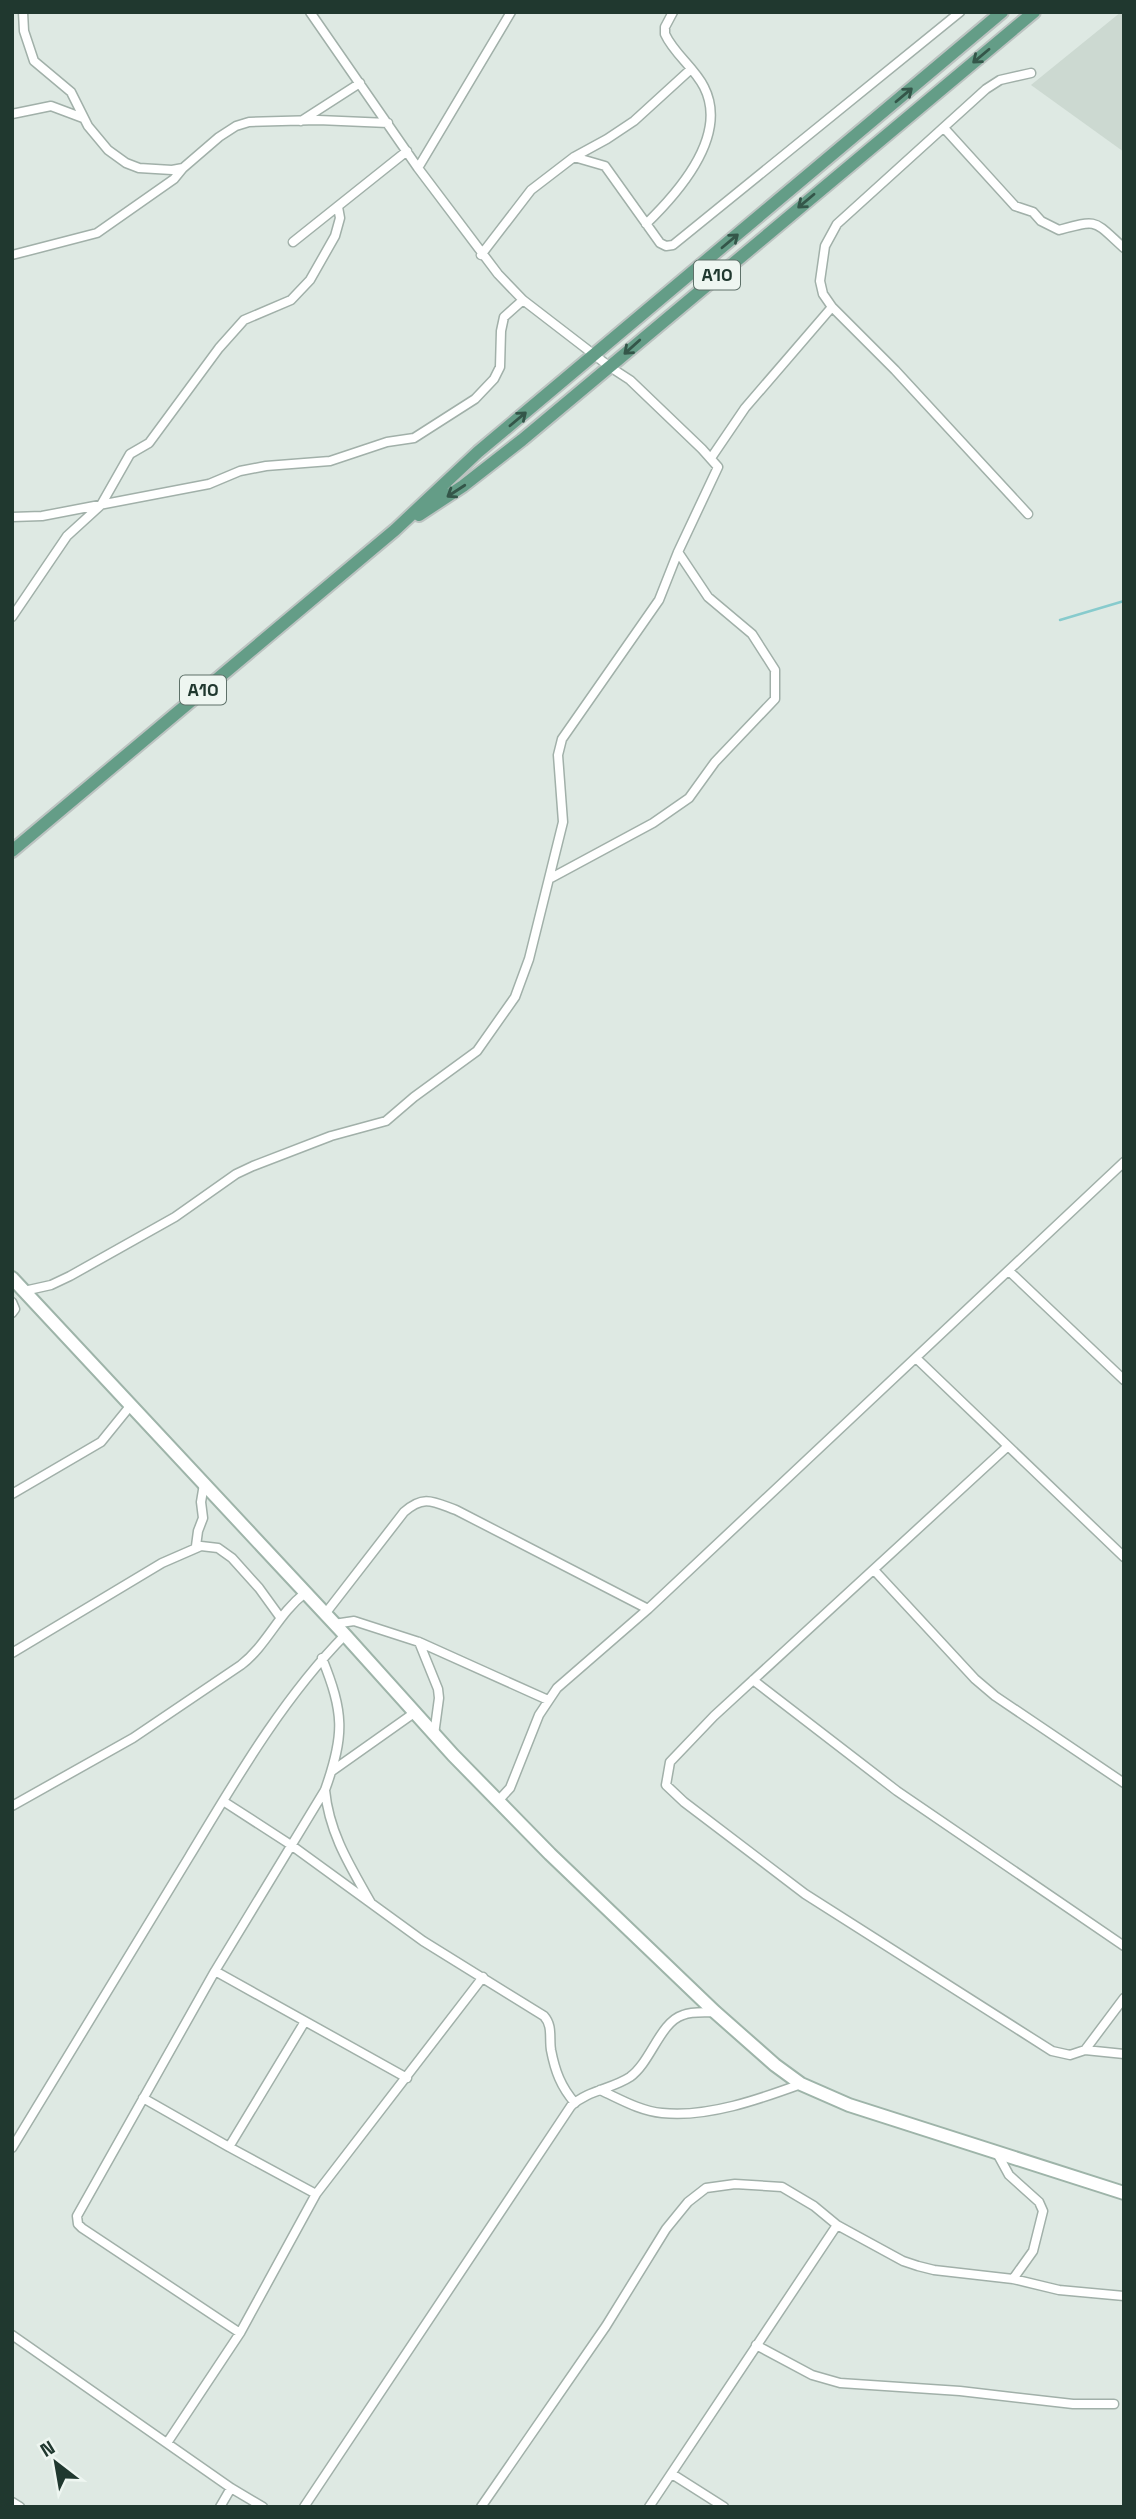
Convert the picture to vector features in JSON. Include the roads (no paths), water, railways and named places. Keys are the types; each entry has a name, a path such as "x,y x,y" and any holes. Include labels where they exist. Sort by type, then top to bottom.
{"main road":[{"name":"A10","path":"12,851 395,530 478,452 1002,12"},
{"name":"A10","path":"395,530 463,486 610,368 666,318 1034,12"}],"street":[{"path":"23,12 23,31 34,61 71,92 83,118 108,150 125,163 155,170 183,168"},
{"path":"24,1291 51,1285 71,1276 175,1217 236,1174 253,1166 331,1136 386,1121 467,1059 488,1038 515,997 529,959 551,878 563,822 558,755 562,738 659,600 718,467 636,386 523,300 481,255 310,12"},
{"path":"418,168 511,12"},
{"path":"646,223 676,193 709,134 712,123 707,96 665,34 665,27 673,12"},
{"path":"575,157 605,166 663,245 669,246 960,12"},
{"path":"481,255 531,190 575,157 634,121 691,69"},
{"path":"1028,514 895,370 832,307 823,293 820,281 825,246 837,224 986,89 1000,80 1031,73"},
{"path":"299,122 360,83"},
{"path":"12,114 51,106 83,118"},
{"path":"12,255 97,233 124,212 166,186 183,168 236,125 249,122 318,120 388,124"},
{"path":"944,128 1014,206 1033,212 1041,221 1059,230 1080,223 1095,223 1124,248"},
{"path":"293,242 407,151"},
{"path":"12,617 67,536 101,505 130,454 149,443 219,348 244,320 290,300 310,280 335,236 340,218 338,207"},
{"path":"12,517 42,516 216,483 240,471 273,465 330,461 387,442 414,438 475,399 494,379 500,367 504,317 523,300"},
{"path":"711,458 745,408 832,307"},
{"path":"551,878 653,823 689,798 715,762 775,699 775,670 752,634 708,597 678,552"},
{"path":"498,1801 516,1777 528,1739 548,1700 567,1677 622,1634 1124,1162"},
{"path":"1009,1270 1124,1380"},
{"path":"12,1278 345,1635 434,1735 715,2012 768,2059 801,2084 849,2105 1124,2193"},
{"path":"12,1302 15,1309 12,1313"},
{"path":"916,1358 1124,1557"},
{"path":"12,1494 102,1441 131,1405"},
{"path":"1009,1447 714,1716 670,1762 666,1785 684,1802 805,1894 1052,2051 1070,2055 1085,2050 1124,2054"},
{"path":"196,1546 203,1518 201,1502 204,1484"},
{"path":"330,1619 404,1512 413,1504 427,1500 456,1510 648,1609"},
{"path":"12,1653 162,1563 196,1546 218,1548 232,1558 280,1617"},
{"path":"874,1570 975,1679 995,1696 1124,1783"},
{"path":"12,1806 133,1738 241,1665 257,1651 290,1605 305,1593"},
{"path":"330,1619 354,1621 419,1642 548,1700"},
{"path":"12,2148 223,1801 321,1658 345,1635"},
{"path":"419,1642 438,1689 434,1735"},
{"path":"240,2333 82,2228 77,2222 78,2212 215,1971 325,1790 332,1771 341,1725 336,1694 321,1658"},
{"path":"753,1680 897,1791 1124,1945"},
{"path":"332,1771 414,1713"},
{"path":"325,1790 330,1824 373,1906"},
{"path":"223,1801 291,1845 423,1941 548,2021 556,2072 565,2092 575,2103"},
{"path":"215,1971 407,2078"},
{"path":"167,2443 240,2333 316,2194 483,1977"},
{"path":"1085,2050 1124,1998"},
{"path":"304,2507 575,2103 623,2081 636,2071 667,2027 679,2016 715,2012"},
{"path":"229,2147 304,2023"},
{"path":"600,2090 638,2107 664,2113 736,2105 801,2084"},
{"path":"143,2098 316,2194"},
{"path":"997,2151 1009,2175 1039,2202 1043,2211 1033,2251 1013,2279"},
{"path":"481,2507 606,2326 679,2210 695,2194 719,2185 772,2184 794,2193 837,2225 918,2266 1013,2279 1059,2290 1124,2295"},
{"path":"649,2507 837,2225"},
{"path":"12,2335 231,2488 263,2507"},
{"path":"756,2345 812,2375 840,2383 960,2391 1073,2404 1114,2404"},
{"path":"672,2474 724,2507"},
{"path":"220,2507 231,2488"},
{"path":"12,2502 20,2507"}],"waterway":[{"path":"1060,620 1124,601"}]}
